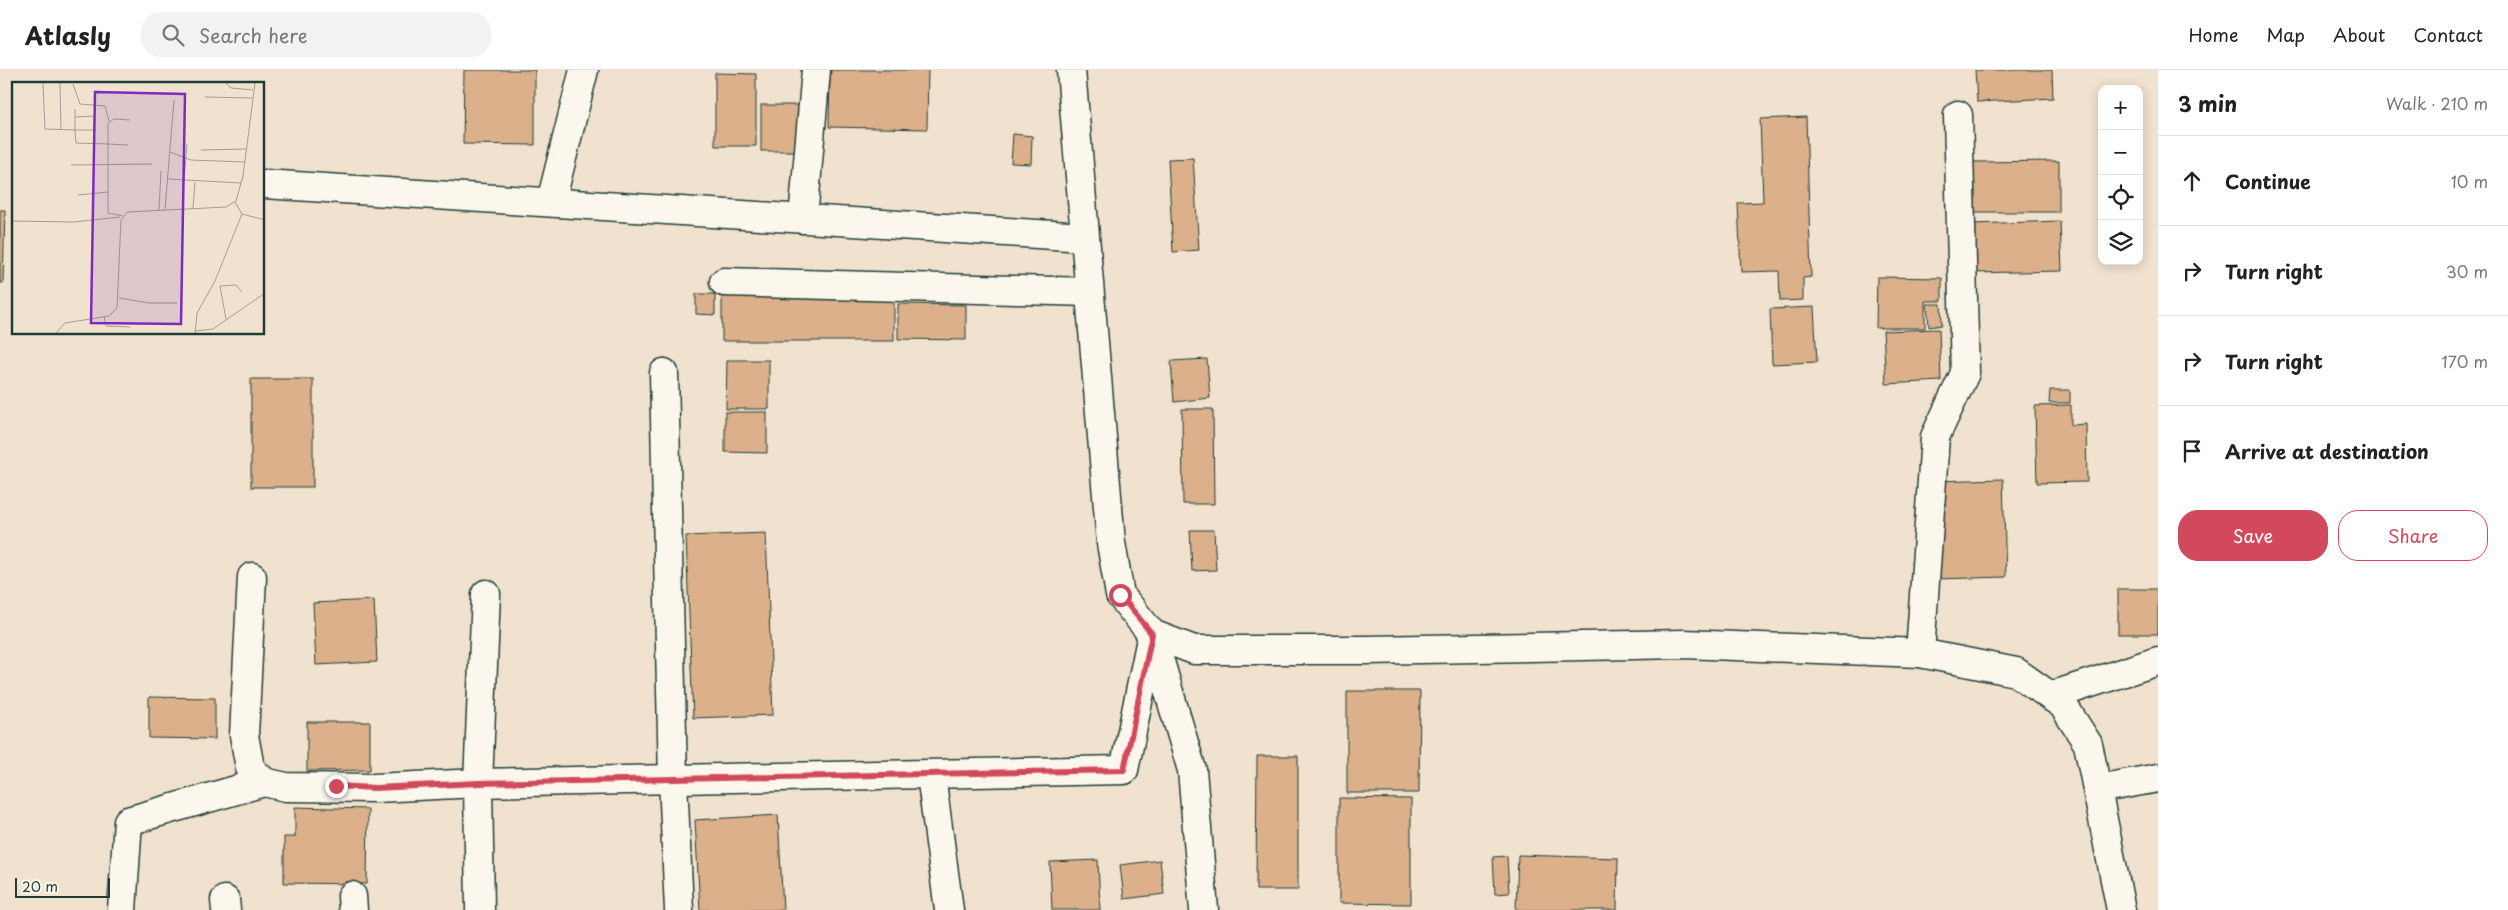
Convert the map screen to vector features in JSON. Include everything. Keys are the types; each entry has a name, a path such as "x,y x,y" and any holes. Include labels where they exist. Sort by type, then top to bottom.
{"street":[{"path":"551,202 584,70"},
{"path":"803,219 816,70"},
{"path":"1071,70 1111,543 1120,595 1152,634 1192,770 1204,910"},
{"path":"1920,652 1935,437 1965,373 1958,115"},
{"path":"265,184 1084,237"},
{"path":"724,282 1089,292"},
{"path":"664,373 673,780 679,910"},
{"path":"252,577 244,736 250,768 264,782"},
{"path":"480,910 478,783 486,594"},
{"path":"1152,634 1194,650 1367,650 1684,644 1920,652 2016,672 2063,705 2088,744 2121,910"},
{"path":"122,910 128,821 264,782 286,787 375,788 478,783 1124,770 1152,634"},
{"path":"2051,696 2158,661"},
{"path":"930,775 949,910"},
{"path":"2097,789 2158,778"}],"building":[{"path":"464,70 535,70 535,145 463,144"},
{"path":"830,70 928,70 927,129 829,127"},
{"path":"1975,70 2052,70 2053,98 1977,102"},
{"path":"715,73 756,74 756,146 715,146"},
{"path":"761,105 804,105 804,151 761,151"},
{"path":"1806,117 1811,277 1803,278 1803,300 1780,301 1779,271 1741,272 1738,203 1763,202 1760,119"},
{"path":"1013,134 1032,136 1031,164 1011,163"},
{"path":"1193,158 1199,250 1173,252 1168,159"},
{"path":"2059,161 2059,212 1972,212 1972,162"},
{"path":"0,210 5,210 3,283 0,283"},
{"path":"2060,221 2062,271 1972,273 1971,224"},
{"path":"1877,277 1942,278 1942,301 1925,301 1925,328 1876,328"},
{"path":"722,291 894,291 894,341 722,341"},
{"path":"696,294 715,294 715,315 696,314"},
{"path":"898,304 966,305 966,340 898,339"},
{"path":"1927,304 1941,304 1942,325 1929,327"},
{"path":"1814,307 1817,362 1772,364 1770,309"},
{"path":"1939,329 1941,381 1886,384 1883,331"},
{"path":"1207,359 1210,398 1174,402 1171,361"},
{"path":"727,360 769,360 769,409 726,409"},
{"path":"251,379 313,379 313,487 251,487"},
{"path":"2050,390 2070,390 2070,403 2049,403"},
{"path":"2071,405 2071,425 2086,424 2087,482 2037,483 2035,406"},
{"path":"1182,409 1213,409 1214,504 1183,504"},
{"path":"725,412 767,412 767,453 725,452"},
{"path":"2003,479 2006,577 1937,579 1934,481"},
{"path":"1190,530 1214,530 1216,570 1192,571"},
{"path":"766,533 773,715 693,718 686,536"},
{"path":"2118,589 2158,589 2158,634 2118,634"},
{"path":"374,600 377,662 316,665 313,603"},
{"path":"1347,691 1420,691 1419,793 1347,793"},
{"path":"149,697 215,698 215,739 149,738"},
{"path":"307,722 370,722 370,770 307,771"},
{"path":"1257,756 1298,756 1298,890 1256,890"},
{"path":"1339,798 1411,799 1411,904 1339,903"},
{"path":"295,807 368,809 367,884 284,883 284,837 295,837"},
{"path":"778,815 783,910 700,910 695,820"},
{"path":"1518,855 1618,858 1617,910 1516,910"},
{"path":"1507,856 1509,893 1495,894 1493,857"},
{"path":"1098,860 1100,910 1052,910 1050,862"},
{"path":"1160,860 1164,894 1124,899 1120,865"}],"route":[{"path":"336,786 375,788 478,783 1124,770 1152,634 1120,595"}]}
